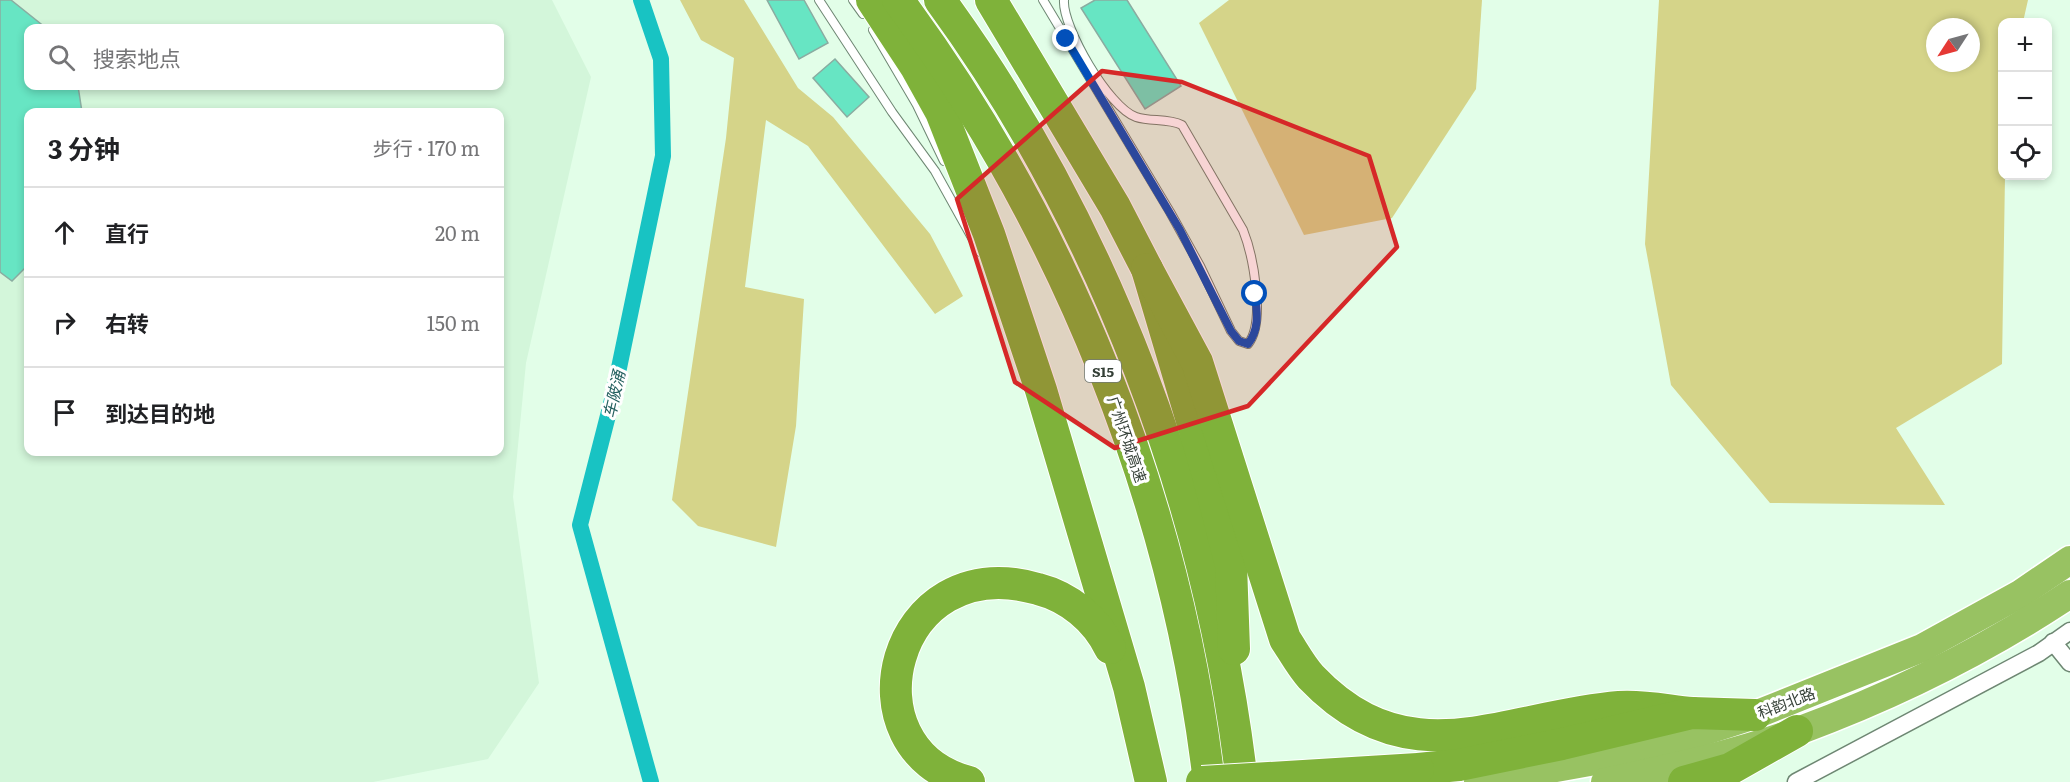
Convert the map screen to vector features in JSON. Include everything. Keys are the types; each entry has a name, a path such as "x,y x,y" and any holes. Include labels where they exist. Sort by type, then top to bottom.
{"highway":[{"path":"872,0 942,111 990,234 1041,390 1129,687 1151,782"},
{"name":"广州环城高速","path":"898,0 978,118 1026,201 1096,352 1134,451 1155,518 1185,638 1209,782"},
{"name":"S15","path":"940,0 1001,90 1054,183 1125,335 1164,435 1187,510 1214,618 1242,782"},
{"path":"991,0 1114,207 1197,362 1285,639 1309,675 1338,703 1369,723 1399,732 1441,737 1621,706 1692,713 1755,715"},
{"path":"1147,268 1206,468 1231,565 1235,619 1232,713"},
{"name":"科韵北路","path":"1478,782 1634,754 1755,715 1922,648 2020,594 2070,560"},
{"path":"969,782 953,778 920,754 900,722 894,680 902,645 922,615 953,592 981,583 1018,583 1056,594 1082,611 1104,636 1129,687"},
{"name":"科韵北路","path":"1605,782 1687,765 1797,731 1912,684 2036,616 2070,594"},
{"path":"1202,782 1459,765 1562,744 1692,713"},
{"path":"1684,782 1718,775 1797,731"}],"street":[{"path":"1796,782 2039,653 2070,631"},
{"path":"2054,642 2070,655"},
{"path":"2054,642 2070,663"}],"lane":[{"path":"819,0 892,112 935,171 978,247"},
{"path":"854,0 896,67 951,174"},
{"path":"1043,0 1170,212 1200,266 1231,331 1239,341 1248,344 1253,337 1257,317 1250,247 1244,230 1182,125 1170,120 1135,117 1113,99 1070,28 1064,0"},
{"path":"955,185 986,265"},
{"path":"995,283 1041,390"}],"highlighted area":[{"path":"1102,71 1182,82 1369,156 1397,247 1248,406 1115,448 1015,382 957,199"}],"shaded area":[{"path":"0,0 552,0 591,77 526,363 513,497 539,683 488,759 373,782 0,782"},
{"path":"680,0 744,0 798,88 833,117 930,234 963,296 935,314 808,146 766,120 745,287 804,299 796,426 776,547 698,526 672,500 726,138 734,58 701,40"},
{"path":"1229,0 1482,0 1476,89 1392,218 1304,235 1199,23"},
{"path":"1659,0 2028,0 2024,18 1998,18 1998,180 2005,180 2002,364 1896,428 1945,505 1770,503 1671,385 1645,244"}],"building":[{"path":"0,0 11,0 41,24 24,24 24,90 79,90 81,108 24,108 24,269 12,281 0,272"},
{"path":"767,0 804,0 828,43 799,59"},
{"path":"1095,0 1127,0 1181,86 1145,109 1081,8"},
{"path":"835,59 869,97 847,117 813,78"}],"waterway":[{"name":"车陂涌","path":"641,0 661,59 663,156 614,392 580,525 651,782"}],"route":[{"path":"1066,39 1170,212 1200,266 1231,331 1239,341 1248,344 1253,337 1257,317 1255,294"}]}
